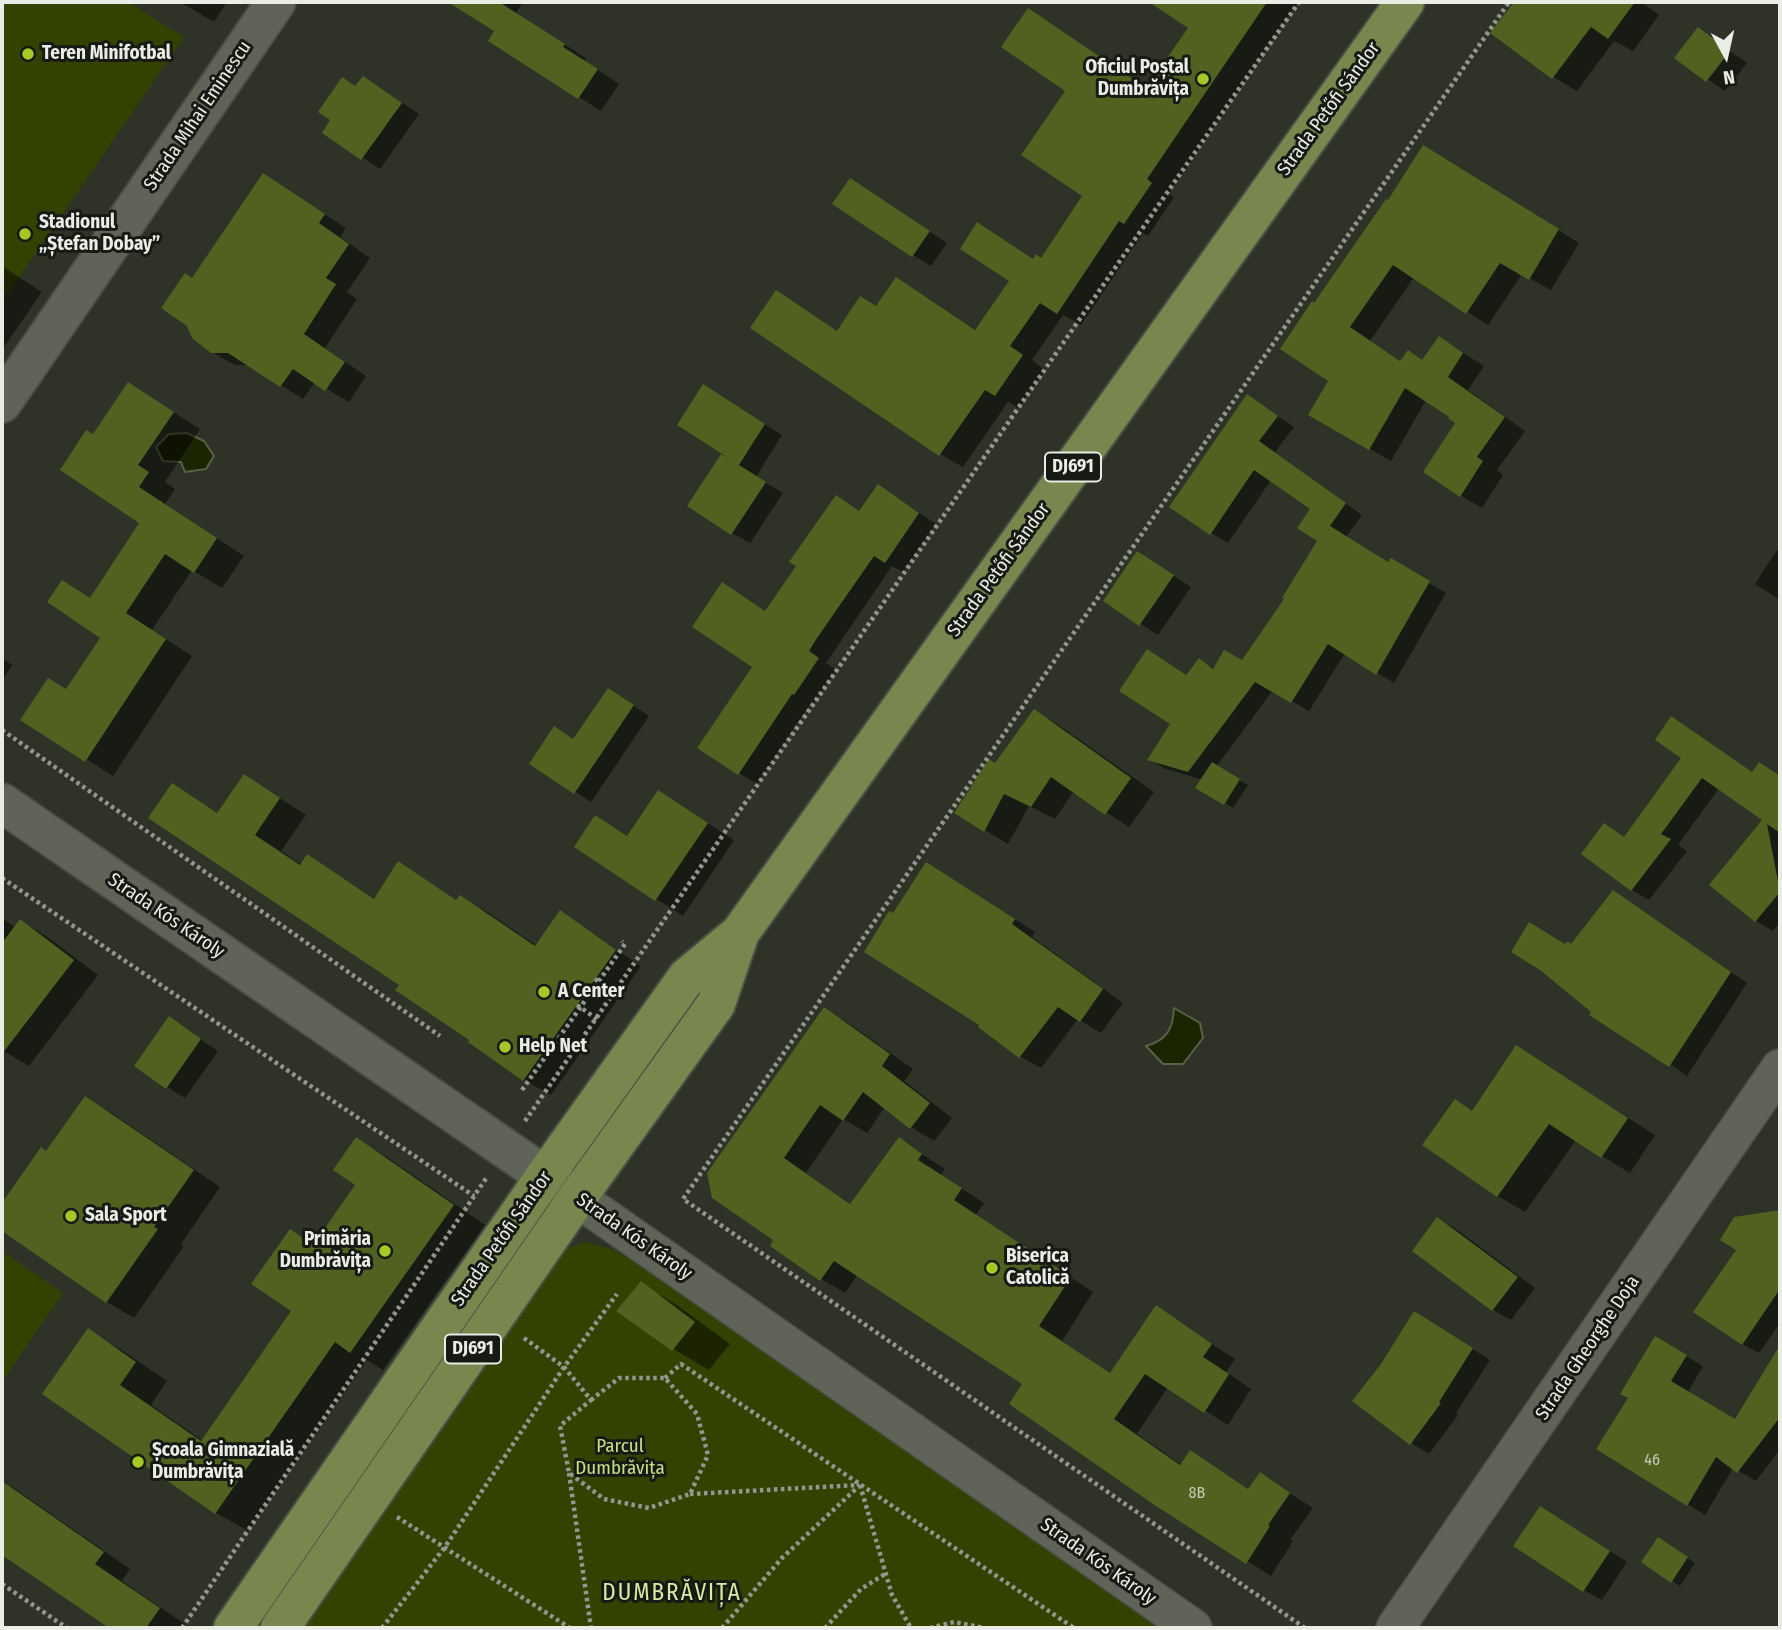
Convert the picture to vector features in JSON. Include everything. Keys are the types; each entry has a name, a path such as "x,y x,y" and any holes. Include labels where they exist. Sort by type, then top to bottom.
{"main road":[{"name":"Strada Petőfi Sándor","path":"233,1628 545,1176 687,977 740,933 1405,2"},
{"name":"Strada Petőfi Sándor","path":"280,1628 716,1004 740,933"}],"street":[{"name":"Strada Mihai Eminescu","path":"2,403 276,2"},
{"name":"Strada Kós Károly","path":"2,803 578,1198 1193,1628"},
{"name":"Strada Gheorghe Doja","path":"1395,1628 1780,1068"}],"path":[{"path":"539,1101 1299,2"},
{"path":"1304,1628 683,1199 1509,2"},
{"path":"2,730 440,1035"},
{"path":"2,878 474,1196 182,1628"},
{"path":"522,1090 625,944 622,941"},
{"path":"597,981 615,993"},
{"path":"579,1006 597,1019"},
{"path":"382,1628 445,1547 564,1367 617,1294"},
{"path":"495,1317 564,1367 591,1400"},
{"path":"591,1628 560,1426 619,1378 665,1378 681,1364 1074,1628"},
{"path":"665,1378 697,1414 708,1455 691,1494"},
{"path":"569,1473 604,1499 649,1508 691,1494 860,1485"},
{"path":"860,1485 892,1595 911,1628"},
{"path":"723,1628 782,1558 860,1485"},
{"path":"369,1500 570,1628"},
{"path":"825,1628 861,1588 885,1574"},
{"path":"2,1584 67,1628"},
{"path":"930,1628 954,1622 985,1628"}],"green space":[{"path":"2,2 128,2 184,37 2,302"},
{"name":"Parcul Dumbrăvița","path":"586,1242 617,1251 1189,1628 292,1628 557,1252"},
{"path":"2,1251 63,1293 2,1382"}],"shaded area":[{"path":"187,433 204,441 214,456 206,469 185,472 181,462 163,461 156,447 169,434"},
{"path":"1174,1008 1200,1023 1203,1038 1183,1064 1163,1064 1146,1046 1168,1033"}],"building":[{"path":"448,2 499,2 565,44 563,47 598,69 578,99 488,41 494,31"},
{"path":"1149,2 1267,2 1147,179 1152,183 1124,224 1119,221 1057,314 1040,303 1010,346 1023,355 995,396 985,390 939,456 750,328 776,290 837,331 860,296 876,306 896,277 975,330 1009,281 960,249 977,222 1033,259 1036,254 1041,258 1082,196 1021,155 1065,91 1001,47 1028,8 1146,88 1188,28"},
{"path":"1514,2 1635,2 1608,39 1591,27 1552,79 1490,33"},
{"path":"1698,27 1730,51 1706,82 1674,58"},
{"path":"363,76 402,103 361,160 322,133 330,120 318,112 342,77 355,86"},
{"path":"1423,145 1559,229 1529,280 1500,263 1466,314 1393,265 1350,327 1400,361 1408,350 1422,360 1439,336 1463,353 1448,377 1505,417 1477,457 1483,461 1460,497 1423,472 1455,423 1449,417 1405,388 1369,450 1308,415 1328,381 1280,349 1312,301 1314,303 1386,199 1388,200"},
{"path":"263,173 325,214 319,223 349,244 326,278 336,284 304,334 345,362 325,391 293,369 280,387 228,353 211,353 192,338 187,326 161,308 185,273 192,278"},
{"path":"850,178 930,231 912,257 832,204"},
{"path":"128,382 174,412 138,465 149,472 139,487 217,538 194,573 165,554 126,613 166,639 85,762 20,720 48,678 66,689 100,638 47,602 62,580 90,598 139,523 60,470 86,430 93,434"},
{"path":"703,384 765,424 739,465 766,482 731,535 687,506 721,454 730,459 677,425"},
{"path":"1247,394 1278,416 1259,441 1346,503 1330,526 1388,562 1391,558 1430,581 1376,675 1328,644 1291,703 1255,682 1188,772 1147,760 1170,724 1119,691 1147,649 1186,675 1199,658 1213,669 1224,650 1242,660 1284,599 1282,598 1317,541 1297,528 1310,509 1254,470 1210,535 1169,507"},
{"path":"878,484 919,513 885,563 874,556 817,638 809,651 819,658 738,775 697,748 752,667 692,627 722,582 765,611 796,566 789,562 836,495 859,511"},
{"path":"1137,551 1174,575 1139,626 1103,601"},
{"path":"608,688 634,705 574,794 529,764 554,726 573,739"},
{"path":"1034,709 1131,778 1105,815 1051,777 1031,807 1004,794 984,832 954,813 989,759 995,763"},
{"path":"1671,716 1752,772 1759,762 1780,776 1780,833 1767,824 1780,892 1755,922 1709,885 1762,820 1702,778 1661,834 1671,839 1631,891 1581,854 1604,823 1624,837 1681,758 1655,740"},
{"path":"1212,762 1240,779 1224,805 1195,788"},
{"path":"244,774 280,798 255,835 300,865 307,854 374,899 398,861 456,900 460,895 535,946 560,910 616,950 523,1081 468,1042 469,1040 395,990 399,985 148,818 172,783 217,813"},
{"path":"658,790 708,823 655,901 574,847 595,815 627,836"},
{"path":"926,862 1015,919 1012,924 1103,989 1080,1022 1058,1007 1019,1058 978,1027 979,1025 864,952 889,911 893,913"},
{"path":"1613,890 1731,972 1669,1067 1589,1015 1591,1012 1540,970 1511,952 1529,922 1565,944 1568,941 1571,944"},
{"path":"20,919 74,960 2,1054 2,943"},
{"path":"824,1007 890,1054 882,1066 930,1103 910,1129 863,1092 843,1121 820,1105 784,1158 850,1204 899,1137 922,1154 918,1160 962,1188 954,1200 1071,1277 1039,1326 1110,1373 1156,1305 1212,1344 1203,1357 1229,1374 1204,1413 1145,1374 1114,1419 1180,1465 1190,1450 1248,1489 1260,1472 1290,1493 1246,1564 1153,1504 1009,1404 1022,1384 834,1261 820,1281 770,1246 773,1240 712,1198 707,1173"},
{"path":"169,1016 201,1039 166,1089 134,1066"},
{"path":"1516,1045 1628,1118 1601,1158 1549,1124 1497,1197 1422,1145 1455,1099 1472,1111"},
{"path":"85,1096 194,1170 154,1227 158,1229 106,1303 2,1231 2,1203 41,1147 46,1151"},
{"path":"356,1137 454,1205 350,1353 335,1342 215,1514 42,1394 88,1328 136,1362 120,1385 201,1441 291,1311 251,1284 290,1229 313,1245 355,1185 333,1170"},
{"path":"1780,1210 1780,1289 1742,1345 1693,1312 1736,1250 1720,1240 1734,1217"},
{"path":"1437,1217 1518,1277 1492,1311 1412,1251"},
{"path":"641,1281 695,1322 672,1351 616,1311"},
{"path":"1414,1311 1473,1348 1439,1402 1441,1403 1410,1445 1352,1401 1381,1364"},
{"path":"1655,1336 1687,1355 1671,1381 1735,1419 1780,1345 1780,1417 1737,1473 1716,1457 1687,1506 1596,1449 1628,1398 1620,1394"},
{"path":"2,1481 104,1552 95,1564 160,1608 146,1628 109,1628 2,1555"},
{"path":"1540,1506 1610,1551 1583,1592 1513,1546"},
{"path":"1658,1537 1688,1557 1671,1583 1641,1562"}],"place":[{"name":"Teren Minifotbal","path":"28,54"},
{"name":"Oficiul Poștal Dumbrăvița","path":"1203,79"},
{"name":"Stadionul „Ștefan Dobay”","path":"25,234"},
{"name":"A Center","path":"544,992"},
{"name":"Help Net","path":"505,1047"},
{"name":"Sala Sport","path":"71,1216"},
{"name":"Primăria Dumbrăvița","path":"385,1251"},
{"name":"Biserica Catolică","path":"992,1268"},
{"name":"Școala Gimnazială Dumbrăvița","path":"138,1462"}],"district":[{"name":"DUMBRĂVIȚA","path":"672,1594"}]}
